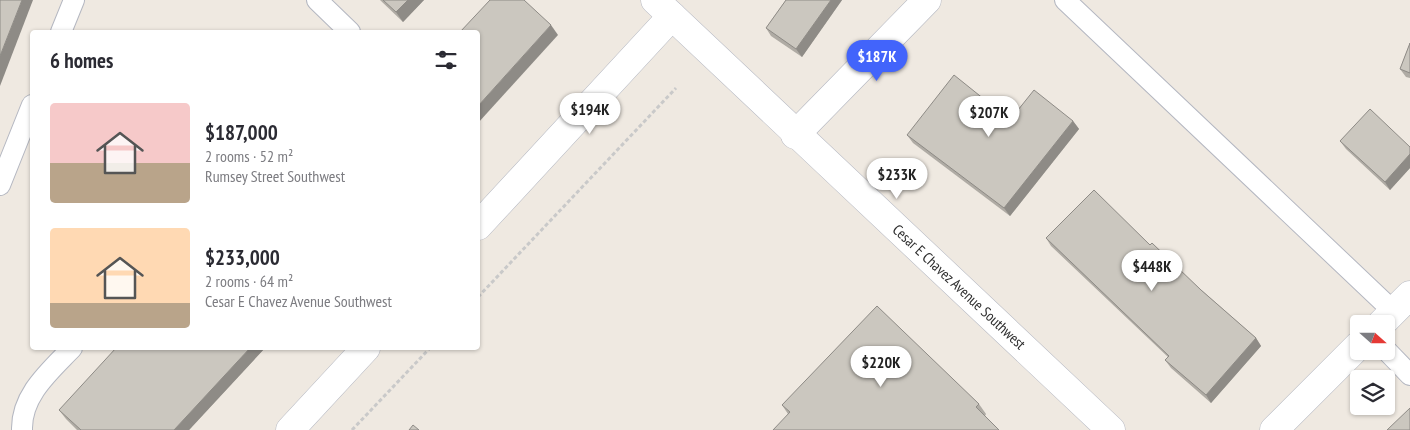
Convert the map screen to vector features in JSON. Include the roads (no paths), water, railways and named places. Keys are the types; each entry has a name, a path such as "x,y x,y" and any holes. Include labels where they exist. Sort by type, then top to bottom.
{"street":[{"path":"795,135 927,0"},
{"path":"480,224 664,8"},
{"name":"Cesar E Chavez Avenue Southwest","path":"664,8 795,135 1111,430"},
{"path":"290,430 364,350"},
{"path":"1274,430 1350,354"}],"lane":[{"path":"62,30 74,0"},
{"path":"317,0 348,30"},
{"path":"1065,0 1395,310"},
{"path":"0,186 30,110"},
{"path":"22,430 27,402 44,376 70,350"},
{"path":"1395,359 1410,375"}]}
